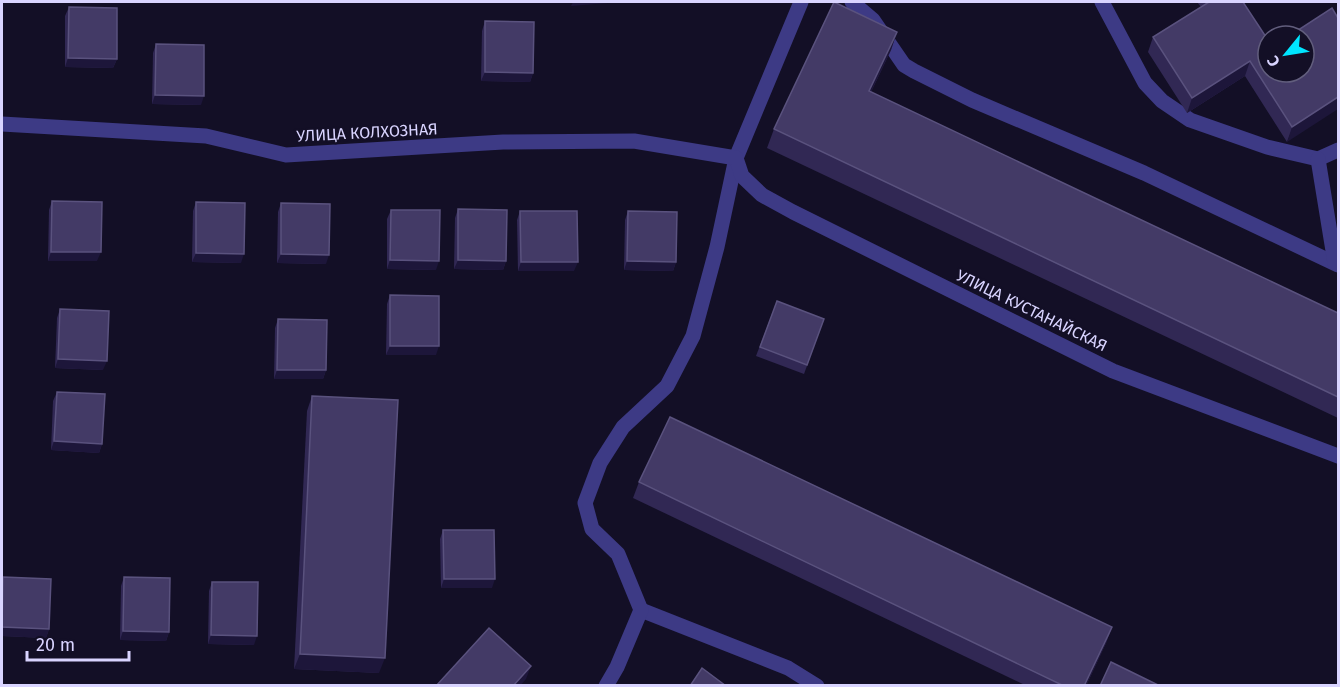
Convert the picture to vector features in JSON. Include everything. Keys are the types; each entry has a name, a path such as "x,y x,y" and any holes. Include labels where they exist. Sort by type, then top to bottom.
{"street":[{"path":"606,686 618,667 640,610 618,554 592,529 585,503 600,463 623,427 667,386 693,336 717,247 736,158 801,2"},
{"path":"852,2 873,20 904,64 914,71 972,100 1144,173 1337,264"},
{"path":"1102,2 1144,83 1162,101 1190,120 1267,147 1318,159 1338,150"},
{"name":"УЛИЦА КОЛХОЗНАЯ","path":"2,124 206,136 285,155 503,142 634,141 736,158"},
{"name":"УЛИЦА КУСТАНАЙСКАЯ","path":"736,158 742,177 762,195 1113,371 1338,456"},
{"path":"1318,159 1337,264"},
{"path":"640,610 788,668 817,686"}],"building":[{"path":"834,2 897,32 869,91 1338,313 1338,397 774,129"},
{"path":"1209,2 1243,2 1257,24 1256,70 1250,61 1192,98 1153,37"},
{"path":"69,7 117,8 117,59 68,58"},
{"path":"1332,8 1338,18 1338,97 1292,127 1265,84 1316,84 1316,24 1307,24"},
{"path":"485,21 534,22 533,73 485,72"},
{"path":"156,44 204,45 204,96 155,95"},
{"path":"52,201 102,202 101,252 51,252"},
{"path":"196,202 245,203 244,254 196,253"},
{"path":"281,203 330,204 329,255 281,254"},
{"path":"458,209 507,210 506,261 458,260"},
{"path":"391,210 440,210 439,261 390,260"},
{"path":"520,211 577,211 578,262 521,262"},
{"path":"628,211 677,212 676,262 627,261"},
{"path":"390,295 439,296 439,346 390,346"},
{"path":"777,301 824,319 807,365 760,347"},
{"path":"60,309 109,311 107,361 58,359"},
{"path":"278,319 327,320 326,370 277,370"},
{"path":"57,392 105,394 102,444 54,441"},
{"path":"312,396 398,400 385,658 300,654"},
{"path":"670,417 1112,627 1084,686 1064,686 639,482"},
{"path":"443,530 494,530 495,579 444,579"},
{"path":"3,577 51,579 49,629 2,627"},
{"path":"124,577 170,578 169,632 123,631"},
{"path":"212,582 258,582 257,636 211,635"},
{"path":"489,628 531,666 513,686 436,686"},
{"path":"1111,662 1160,686 1100,686"},
{"path":"702,668 726,686 690,686"}]}
